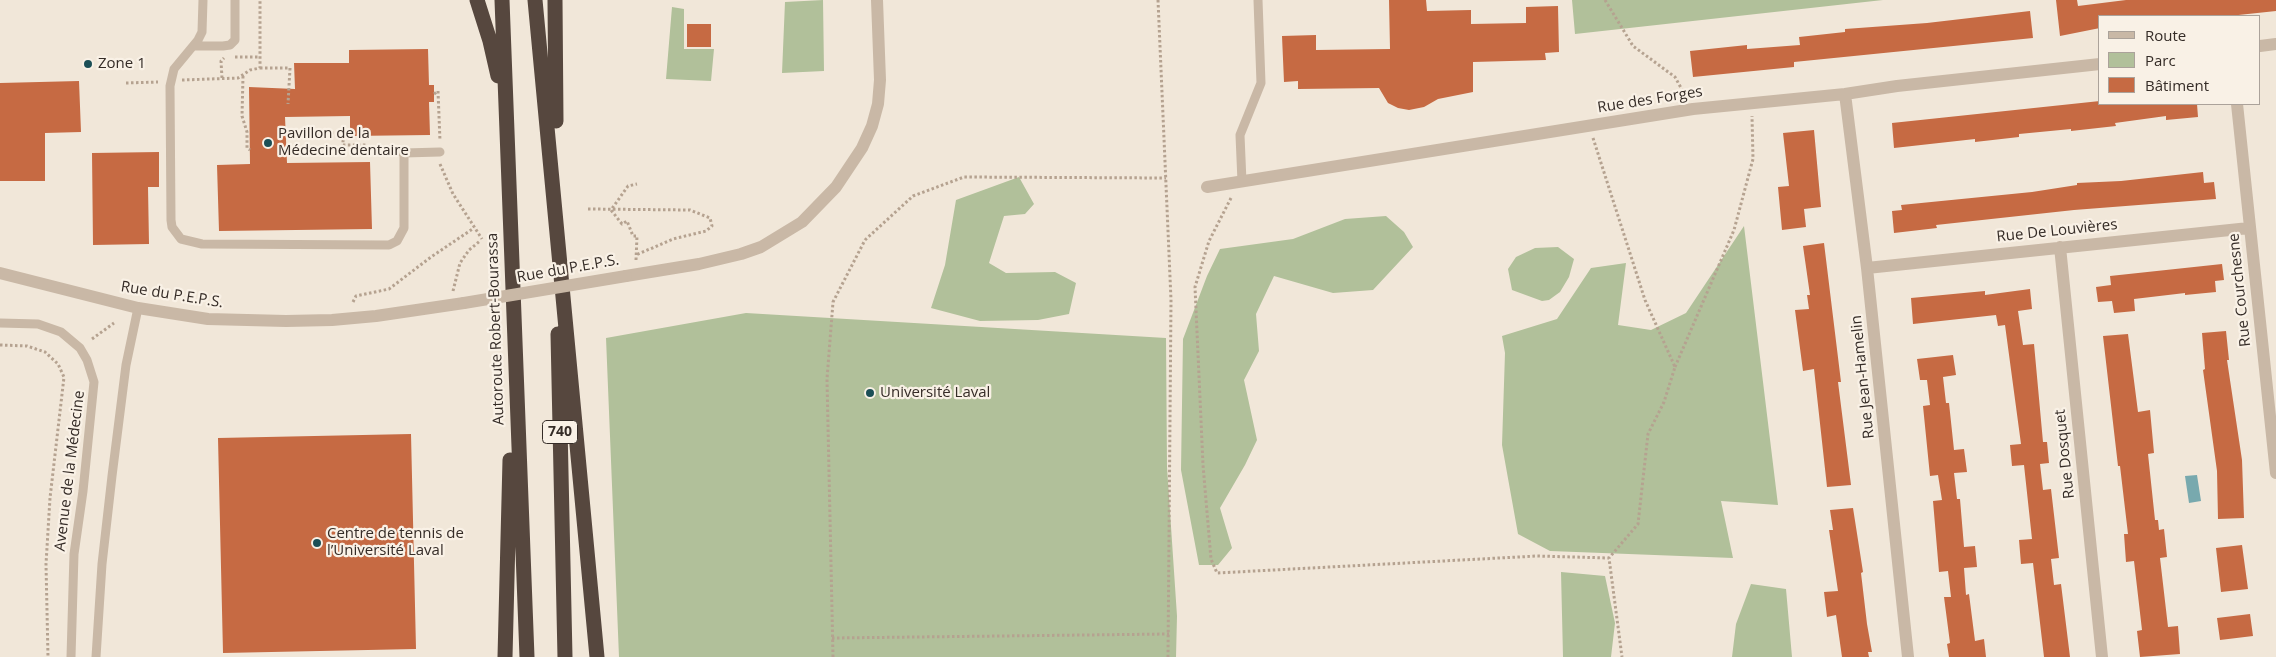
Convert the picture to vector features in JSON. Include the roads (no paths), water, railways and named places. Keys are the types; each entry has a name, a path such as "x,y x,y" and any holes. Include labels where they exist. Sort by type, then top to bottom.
{"highway":[{"path":"477,0 495,62 506,136"},
{"name":"Autoroute Robert-Bourassa","path":"502,0 527,657"},
{"path":"535,0 597,657"},
{"name":"740","path":"555,0 556,208 565,657"},
{"path":"505,657 507,531 515,356"}],"street":[{"name":"Rue du P.E.P.S.","path":"0,274 138,308 208,319 286,321 376,316 699,264 741,254 761,247 802,222 836,187 862,148 872,126 878,104 880,80 877,0"},
{"path":"2261,46 2276,44"},
{"name":"Rue des Forges","path":"1207,187 1693,109 1845,94 1898,86 2098,64"},
{"name":"Rue Jean-Hamelin","path":"1845,94 1867,268 1908,657"},
{"name":"Rue Courchesne","path":"2237,105 2276,473"},
{"name":"Rue De Louvières","path":"1867,268 2249,228"},
{"name":"Rue Dosquet","path":"2060,247 2102,657"}],"lane":[{"path":"203,0 202,32 194,46 174,69 171,82 172,227 182,239 202,244 389,245 397,240 404,228 404,153"},
{"path":"194,46 230,45 235,40 235,0"},
{"path":"1240,182 1240,135 1261,82 1258,0"},
{"path":"376,147 404,153 438,152"},
{"path":"96,657 102,564 113,467 126,364 138,308"},
{"name":"Avenue de la Médecine","path":"0,323 38,324 62,332 80,348 87,360 94,382 83,491 74,554 71,657"}],"water":[{"path":"2197,475 2201,501 2189,503 2185,476"}],"place":[{"name":"Zone 1","path":"88,64"},
{"name":"Pavillon de la Médecine dentaire","path":"268,143"},
{"name":"Université Laval","path":"870,393"},
{"name":"Centre de tennis de l’Université Laval","path":"317,543"}]}
